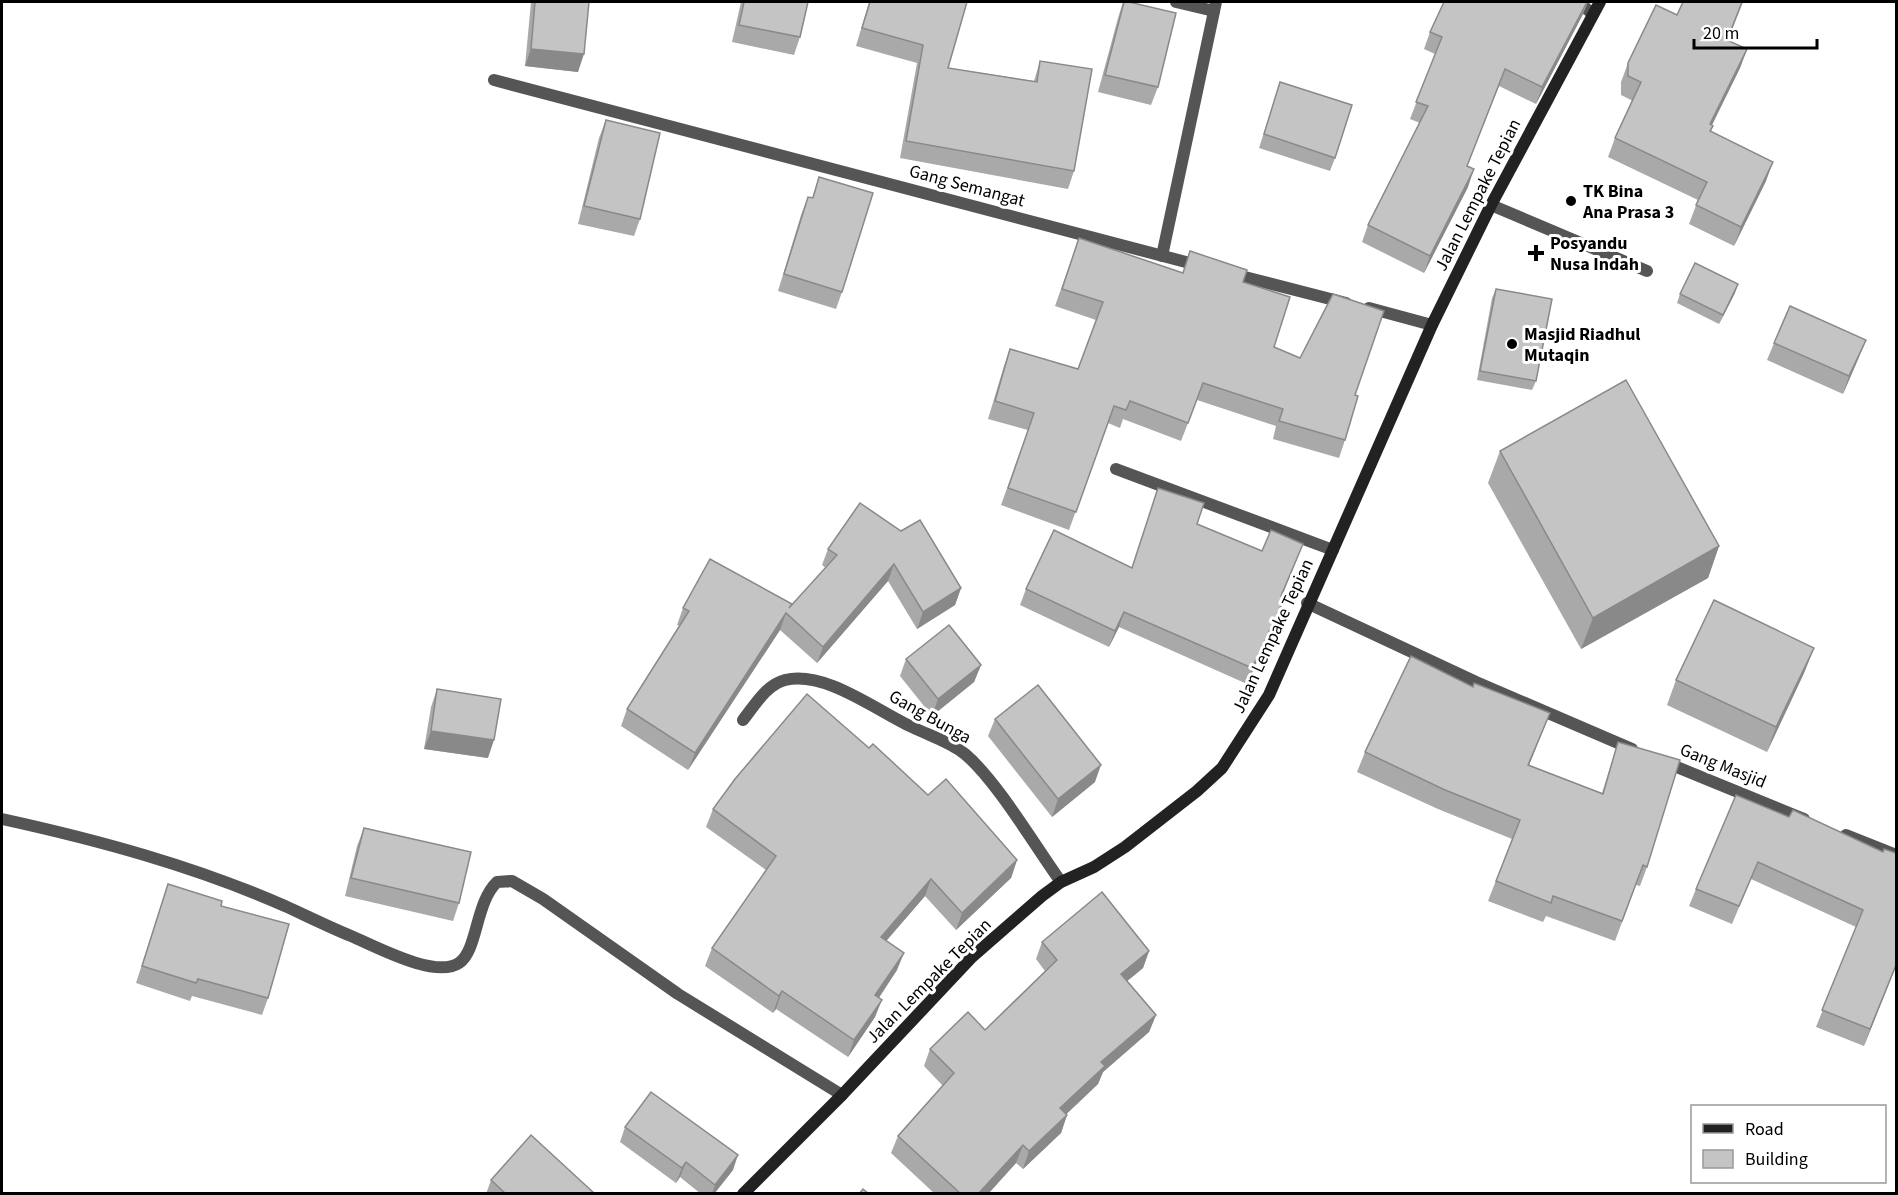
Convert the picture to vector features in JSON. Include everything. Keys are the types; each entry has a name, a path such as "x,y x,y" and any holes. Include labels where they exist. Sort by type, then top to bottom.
{"street":[{"path":"1162,256 1215,6 1176,2"},
{"path":"1578,2 1593,14"},
{"name":"Jalan Lempake Tepian","path":"743,1194 842,1095 972,957 1061,882 1094,867 1125,847 1197,791 1222,768 1269,695 1307,603 1333,550 1432,324 1491,205 1600,2"},
{"name":"Gang Semangat","path":"494,80 1162,256 1432,324"},
{"path":"1491,205 1647,271"},
{"path":"1116,469 1333,550"},
{"name":"Gang Masjid","path":"1307,603 1476,682 1647,755 1818,824"},
{"name":"Gang Bunga","path":"743,720 767,689 786,680 803,678 842,690 949,744 966,755 996,790 1061,882"},
{"path":"2,819 91,838 285,906 322,924 418,963 450,967 460,962 470,949 479,913 489,890 497,882 512,881 543,899 678,994 842,1095"},
{"path":"1838,832 1896,855"}],"building":[{"path":"535,2 589,2 584,54 531,49"},
{"path":"744,2 808,2 800,37 739,25"},
{"path":"870,2 967,2 948,68 1037,82 1040,61 1092,69 1074,171 906,141 923,45 862,28"},
{"path":"1124,2 1176,13 1158,87 1105,75"},
{"path":"1444,2 1587,2 1542,87 1505,69 1467,166 1474,169 1430,256 1368,225 1428,106 1416,102 1442,37 1430,32"},
{"path":"1683,2 1742,2 1727,40 1747,49 1710,124 1713,126 1710,131 1773,162 1741,227 1696,205 1707,182 1615,138 1641,82 1628,76 1628,63 1656,5 1677,15"},
{"path":"1280,82 1352,105 1335,158 1264,134"},
{"path":"606,120 660,133 640,219 584,206"},
{"path":"819,177 873,193 842,292 784,274 808,197 813,198"},
{"path":"1079,238 1183,273 1190,251 1247,270 1243,282 1290,297 1274,347 1300,358 1333,294 1384,311 1355,395 1358,396 1345,440 1279,421 1283,409 1203,383 1188,423 1130,401 1126,410 1114,406 1076,512 1008,488 1034,413 995,401 1010,349 1078,369 1103,302 1062,289"},
{"path":"1695,263 1738,284 1723,315 1680,294"},
{"name":"Masjid Riadhul Mutaqin","path":"1496,289 1552,299 1536,381 1480,371"},
{"path":"1790,306 1866,340 1849,376 1774,343"},
{"path":"1626,380 1719,546 1593,618 1500,451"},
{"path":"1158,488 1204,503 1197,524 1262,551 1271,530 1303,544 1281,596 1285,597 1252,668 1124,612 1115,631 1026,589 1054,530 1132,568"},
{"path":"860,503 901,531 920,520 961,588 923,612 894,564 823,647 786,613 695,753 627,709 689,611 683,608 710,559 792,604 789,608 837,555 828,549"},
{"path":"1714,600 1814,648 1776,727 1676,680"},
{"path":"949,625 981,665 938,699 906,659"},
{"path":"1411,656 1473,687 1474,683 1550,713 1528,765 1603,794 1618,742 1680,760 1647,867 1643,865 1622,921 1553,896 1551,903 1496,881 1520,820 1445,790 1365,752"},
{"path":"1038,685 1101,765 1058,799 995,719"},
{"path":"437,689 501,699 494,740 431,731"},
{"path":"807,694 869,748 873,744 928,795 946,779 1017,860 962,913 931,879 881,937 904,953 875,995 882,1000 854,1040 782,991 779,996 712,948 776,856 713,809 735,779"},
{"path":"1736,795 1789,817 1793,810 1883,852 1884,849 1896,853 1896,965 1870,1029 1822,1010 1863,910 1758,862 1739,906 1696,889"},
{"path":"364,828 471,852 459,903 351,878"},
{"path":"168,884 222,901 221,906 289,924 268,998 198,979 196,983 142,966"},
{"path":"1102,892 1149,951 1121,974 1156,1015 1101,1062 1105,1066 1060,1108 1067,1115 1029,1151 1023,1145 978,1194 961,1194 898,1136 954,1073 930,1049 968,1012 985,1030 1057,960 1042,942"},
{"path":"651,1092 738,1155 715,1185 686,1162 682,1168 625,1127"},
{"path":"531,1135 595,1194 506,1194 491,1180"},
{"path":"863,1189 869,1194 859,1194"}],"place":[{"name":"TK Bina Ana Prasa 3","path":"1571,201"},
{"name":"Posyandu Nusa Indah","path":"1536,253"},
{"name":"Masjid Riadhul Mutaqin","path":"1512,344"}]}
